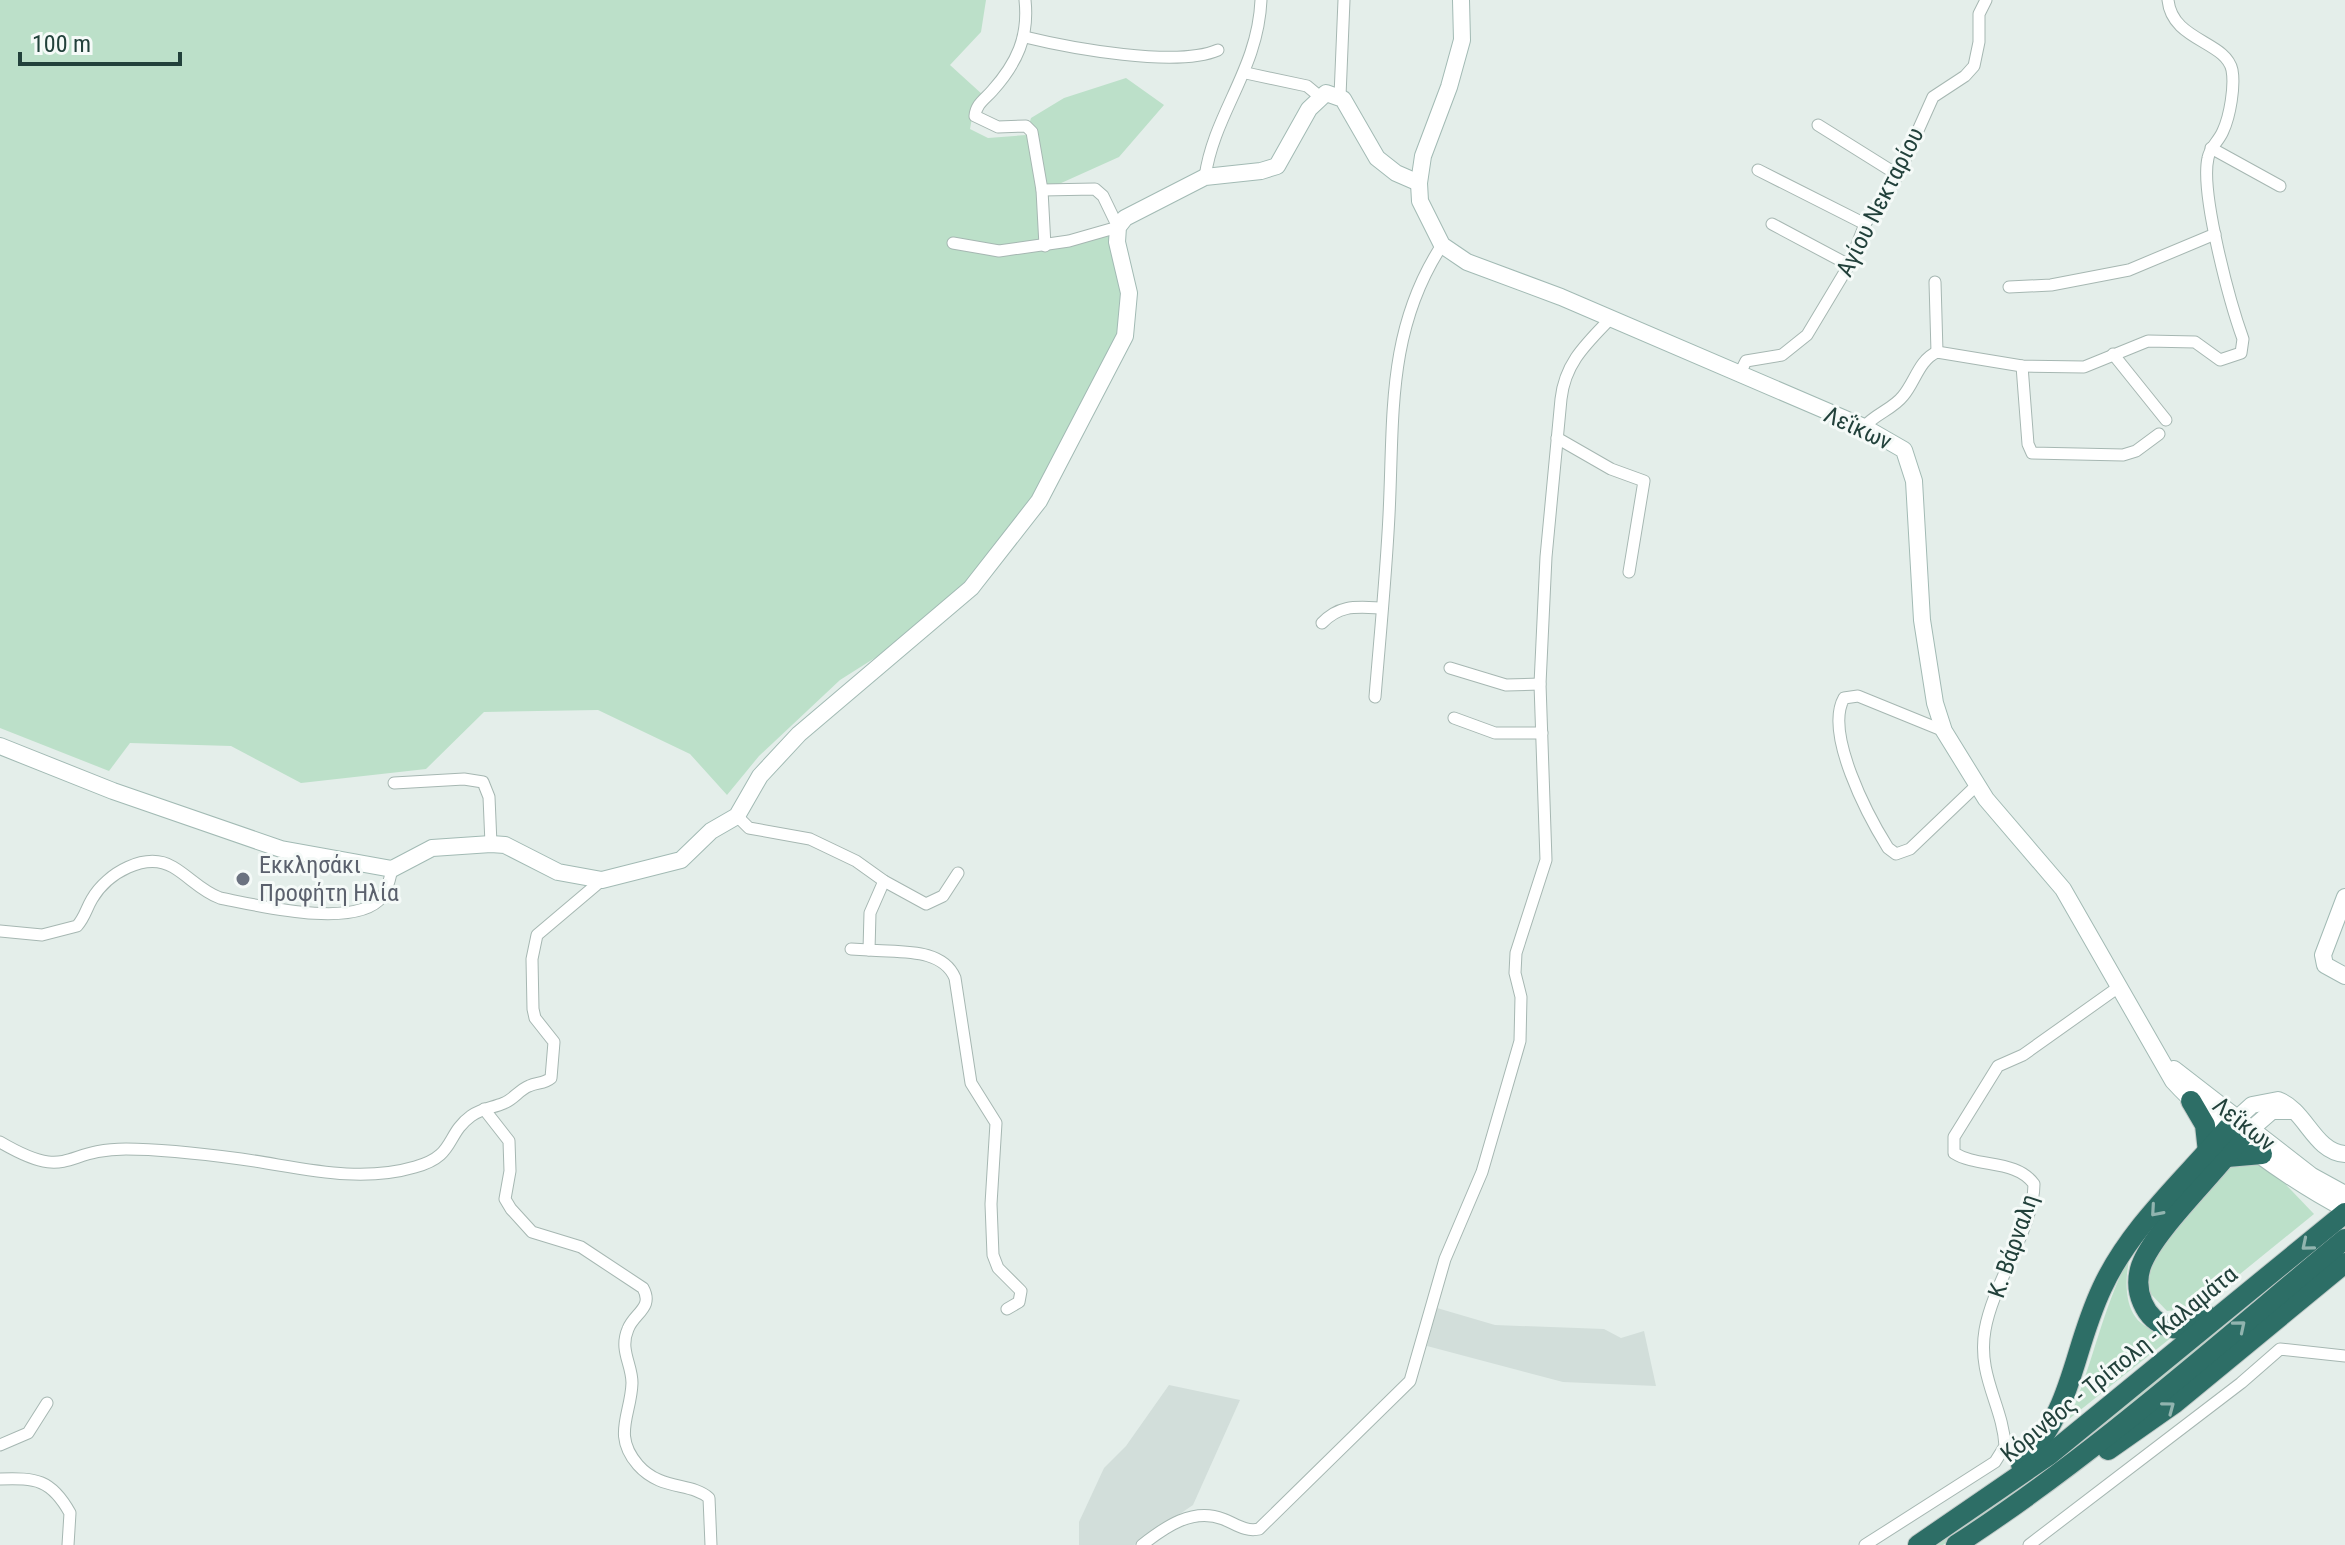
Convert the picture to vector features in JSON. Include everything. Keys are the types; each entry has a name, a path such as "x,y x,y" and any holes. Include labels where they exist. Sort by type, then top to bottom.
{"highway":[{"path":"2191,1101 2218,1155"},
{"path":"2239,1129 2147,1255 2138,1279 2141,1300 2153,1319 2169,1327 2186,1328 2202,1322 2270,1277"},
{"path":"1921,1543 2021,1465 2045,1438 2062,1405 2109,1274 2138,1231 2218,1155 2262,1154"},
{"name":"Κόρινθος - Τρίπολη - Καλαμάτα","path":"1921,1543 2026,1472 2270,1277 2345,1211"},
{"name":"Κόρινθος - Τρίπολη - Καλαμάτα","path":"1956,1545 2020,1502 2116,1429 2345,1239"},
{"path":"1965,1545 2043,1496 2175,1403 2345,1263"}],"street":[{"path":"1025,0 1025,37 1012,65 978,105 975,116 988,124 1026,126 1032,132 1042,190 1045,246"},
{"path":"1205,177 1210,148 1246,73 1259,25 1261,0"},
{"path":"1344,0 1340,96 1377,158 1396,173 1419,183"},
{"path":"1375,697 1391,428 1401,340 1411,304 1442,245 1420,201 1419,183 1423,156 1449,87 1462,40 1461,0"},
{"name":"Αγίου Νεκταρίου","path":"1739,375 1746,361 1782,355 1803,341 1849,265 1865,224 1898,175 1933,97 1965,76 1974,66 1979,42 1979,14 1986,0"},
{"path":"1864,427 1875,415 1903,397 1925,360 1937,352 2022,366 2084,367 2148,341 2195,342 2220,360 2241,353 2243,339 2215,234 2207,168 2211,148 2227,120 2232,81 2230,65 2178,25 2168,0"},
{"path":"1025,37 1077,49 1136,54 1194,56 1218,50"},
{"path":"1246,73 1307,86 1319,96"},
{"path":"953,243 999,251 1045,246 1118,227 1130,214 1205,177 1261,171 1277,166 1319,96 1326,93 1340,96"},
{"path":"1818,125 1898,175"},
{"path":"2211,148 2280,186"},
{"path":"1758,170 1865,224"},
{"path":"0,1142 25,1156 49,1164 105,1150 130,1149 241,1159 305,1171 375,1174 407,1169 441,1156 462,1124 484,1109 507,1102 524,1088 551,1078 554,1042 535,1018 533,1009 534,944 542,927 602,880 681,860 711,831 737,816 760,776 799,734 971,588 1047,490 1125,336 1129,298 1118,253 1118,227 1103,196 1095,189 1042,190"},
{"path":"1772,224 1849,265"},
{"path":"2009,287 2051,285 2119,272 2215,234"},
{"name":"Λεΐκων","path":"1442,245 1467,262 1610,319 1898,444 1912,468 1922,620 1935,703 1944,731 1977,785 2063,889 2164,1069 2191,1101 2239,1129 2335,1194 2345,1211"},
{"path":"1935,282 1937,352"},
{"path":"1142,1545 1175,1523 1203,1515 1218,1517 1243,1529 1259,1529 1410,1381 1445,1259 1482,1172 1520,1041 1521,997 1515,973 1516,953 1546,860 1540,684 1557,438 1567,370 1581,349 1610,319"},
{"path":"2113,354 2166,420"},
{"path":"2022,366 2028,444 2032,453 2123,455 2136,451 2159,434"},
{"path":"1557,438 1611,469 1644,481 1629,572"},
{"path":"1322,623 1333,611 1350,606 1382,608"},
{"path":"1450,668 1506,685 1540,684"},
{"path":"1944,731 1858,696 1844,698 1839,706 1837,720 1844,754 1888,848 1898,854 1912,847 1977,785"},
{"path":"1454,718 1495,733 1542,733"},
{"path":"0,746 113,791 281,849 392,869 432,848 505,845 558,872 602,880"},
{"path":"394,783 464,779 483,782 489,797 491,844"},
{"path":"737,816 749,828 810,839 856,861 926,904 943,896 958,873"},
{"path":"0,931 42,935 77,926 100,889 129,867 148,860 170,865 207,894 312,913 365,909 380,900 392,869"},
{"path":"869,950 870,913 884,881"},
{"path":"2345,897 2342,915 2323,961 2345,976"},
{"path":"851,949 939,958 950,965 955,978 971,1083 996,1123 991,1204 993,1255 998,1268 1021,1291 1019,1302 1007,1309"},
{"name":"Κ. Βάρναλη","path":"1865,1545 1995,1462 2005,1446 1986,1375 1985,1330 2008,1259 2028,1214 2034,1184 2027,1175 2018,1171 1963,1159 1954,1153 1954,1137 1998,1066 2023,1055 2120,986"},
{"name":"Λεΐκων","path":"2151,1044 2262,1154 2335,1194"},
{"path":"2239,1129 2252,1105 2269,1100 2287,1103 2327,1148 2345,1154"},
{"path":"484,1109 509,1141 510,1171 505,1199 511,1209 532,1232 581,1247 643,1288 648,1296 647,1306 628,1327 625,1343 632,1383 623,1418 626,1442 638,1465 654,1479 709,1498 711,1545"},
{"path":"2034,1543 2241,1383 2270,1355 2287,1349 2345,1356"},
{"path":"0,1445 28,1433 47,1403"},
{"path":"0,1479 29,1478 46,1483 70,1513 68,1545"}],"shaded area":[{"path":"1437,1308 1495,1325 1604,1329 1621,1338 1644,1331 1656,1386 1563,1382 1427,1346"},
{"path":"1169,1385 1240,1400 1193,1505 1134,1545 1079,1545 1079,1522 1104,1468 1126,1446"}],"green space":[{"path":"0,0 986,0 981,32 950,65 983,95 974,106 970,129 988,138 1026,135 1031,118 1064,98 1126,78 1164,105 1119,157 1039,193 1042,242 1113,230 1126,322 1052,471 961,590 900,642 840,680 759,756 727,795 690,754 598,710 484,712 426,769 301,783 231,746 130,743 109,771 0,728"},
{"path":"2243,1159 2268,1166 2314,1214 2203,1304 2193,1309 2167,1311 2147,1290 2152,1255 2231,1163"},
{"path":"2345,1222 2345,1229 2098,1432 1996,1509 1943,1545 1932,1545 2053,1462"},
{"path":"2130,1256 2127,1287 2133,1313 2151,1329 2182,1329 2069,1419 2112,1296"}],"place":[{"name":"Εκκλησάκι Προφήτη Ηλία","path":"243,879"}]}
